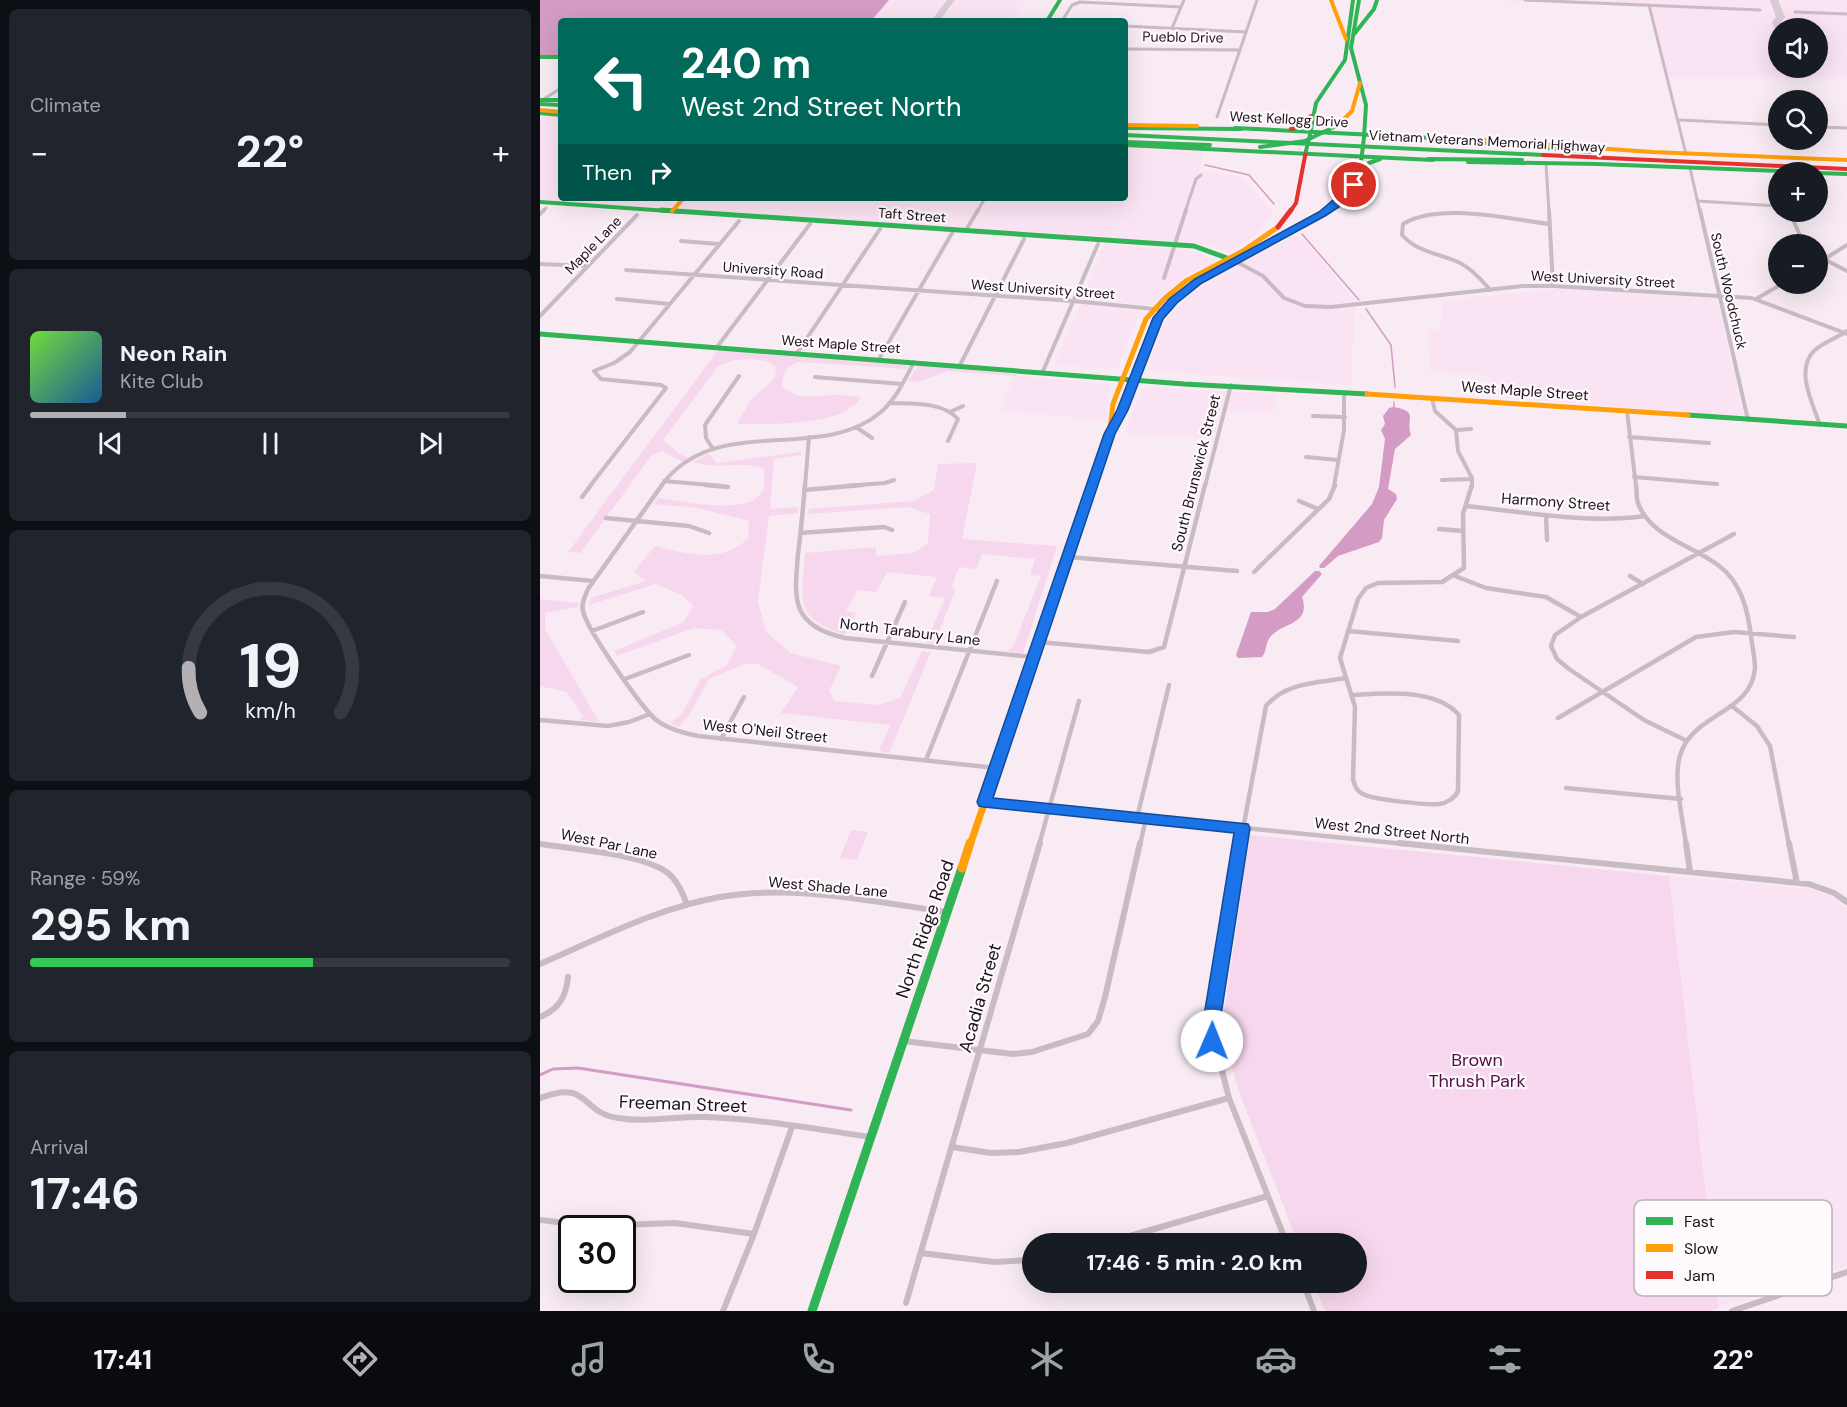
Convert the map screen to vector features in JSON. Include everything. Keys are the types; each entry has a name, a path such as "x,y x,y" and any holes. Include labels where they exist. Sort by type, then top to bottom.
{"main road":[{"path":"1049,18 1060,0"},
{"path":"1330,0 1347,42"},
{"path":"1110,434 1137,379 1155,325 1165,310 1198,281 1280,226 1296,202 1318,99 1345,60 1353,0"},
{"path":"1359,0 1351,48 1366,105 1359,175"},
{"path":"1353,35 1374,9 1377,0"},
{"path":"540,57 558,57"},
{"path":"1128,136 1260,147 1305,141 1338,125 1354,111 1358,102 1360,83"},
{"path":"552,95 558,103"},
{"path":"541,105 558,106"},
{"path":"541,105 558,106"},
{"path":"1276,131 1304,125 1314,111"},
{"path":"1366,119 1374,130 1397,136"},
{"name":"West Kellogg Drive","path":"1128,136 1240,129 1847,162"},
{"path":"1128,136 1204,149 1546,164 1768,169"},
{"name":"Vietnam Veterans Memorial Highway","path":"1128,136 1808,163 1847,162"},
{"name":"Vietnam Veterans Memorial Highway","path":"1128,136 1768,168"},
{"path":"1429,138 1636,156"},
{"path":"1271,152 1296,159 1301,165 1302,176"},
{"path":"1110,434 1113,404 1140,332 1146,319 1156,309 1186,281 1306,224 1335,205 1346,195 1369,163 1395,158"},
{"path":"1428,159 1682,162"},
{"path":"1828,171 1847,171"},
{"path":"1828,172 1847,171"},
{"path":"672,211 681,201"},
{"name":"Taft Street","path":"540,202 1175,245 1198,247 1231,260"},
{"name":"West Maple Street","path":"540,334 1137,379 1191,381 1201,384 1847,426"},
{"name":"North Ridge Road","path":"812,1311 1110,434"}],"street":[{"path":"1172,28 1184,0"},
{"path":"1217,117 1257,0"},
{"path":"1525,0 1760,10"},
{"path":"1064,18 1072,6 1080,2 1181,7"},
{"path":"1649,5 1680,120 1686,154"},
{"path":"1795,12 1847,14"},
{"path":"1128,26 1246,32"},
{"name":"Pueblo Drive","path":"1128,49 1240,50"},
{"path":"541,105 558,90"},
{"path":"1680,120 1768,124"},
{"path":"1828,127 1847,128"},
{"path":"1546,164 1553,286"},
{"name":"South Woodchuck","path":"1690,168 1748,420"},
{"path":"1164,278 1196,179 1201,175"},
{"path":"966,230 983,201"},
{"path":"1697,201 1768,205"},
{"path":"540,214 546,208"},
{"path":"1490,290 1480,277 1466,266 1421,249 1405,239 1401,227 1406,221 1416,216 1452,213 1549,225"},
{"name":"Maple Lane","path":"540,316 637,215"},
{"path":"582,497 666,388 662,385 601,379 594,371 614,363 630,352 739,221"},
{"path":"717,347 810,224"},
{"path":"797,353 880,229"},
{"path":"879,359 952,233"},
{"path":"960,365 1024,239"},
{"path":"681,241 719,244"},
{"path":"1043,371 1098,244"},
{"path":"1828,257 1847,245"},
{"name":"West University Street","path":"1231,260 1263,276 1283,297 1305,306 1331,308 1490,290 1553,286 1756,299 1846,332"},
{"path":"1828,261 1847,271"},
{"path":"540,264 587,266"},
{"name":"University Road","path":"626,270 919,291"},
{"name":"West University Street","path":"919,291 1073,301 1165,310"},
{"path":"1756,299 1768,292"},
{"path":"617,299 670,303"},
{"path":"1820,424 1804,368 1814,351 1846,332"},
{"path":"540,720 608,726 623,724 650,714 592,631 583,612 583,601 593,581 664,481 682,464 713,449 739,442 809,437 856,427 872,419 890,403 914,362"},
{"path":"713,449 703,433 705,424 739,376"},
{"path":"814,377 902,384"},
{"name":"South Brunswick Street","path":"1039,642 1139,651 1160,650 1166,640 1231,385"},
{"path":"1254,572 1329,499 1335,485 1345,417 1344,392"},
{"path":"1353,695 1372,694 1436,700 1457,709 1459,715 1458,790 1455,797 1441,804 1362,794 1355,788 1353,779 1356,728 1353,695 1340,658 1358,599 1368,587 1389,581 1442,582 1455,576 1464,568 1463,531 1472,479 1458,451 1456,430 1435,411 1432,398"},
{"path":"890,403 937,407 952,411 958,418 948,441"},
{"path":"952,411 963,406"},
{"path":"1627,411 1638,502 1645,516 1654,525 1718,564 1736,585 1742,597 1750,633 1755,678 1746,695 1695,729 1686,740 1677,759 1690,872"},
{"path":"1313,416 1345,417"},
{"path":"856,427 872,438"},
{"path":"1456,430 1470,429"},
{"name":"North Tarabury Lane","path":"809,437 795,593 796,603 803,616 817,629 836,636 1034,657"},
{"path":"1629,437 1709,443"},
{"path":"1306,457 1338,460"},
{"path":"1634,477 1717,484"},
{"path":"1442,480 1472,479"},
{"path":"804,490 885,483 894,480"},
{"path":"664,481 728,487"},
{"path":"1299,501 1318,509"},
{"name":"Harmony Street","path":"1466,507 1608,519 1645,516"},
{"path":"1546,514 1547,540"},
{"path":"606,518 689,526 709,533"},
{"path":"800,533 884,527 892,530"},
{"path":"1439,529 1463,531"},
{"path":"1686,740 1644,720 1601,692 1564,665 1557,658 1551,646 1555,635 1581,617 1734,534"},
{"path":"1068,557 1237,571"},
{"path":"540,576 593,581"},
{"path":"1455,576 1474,587 1548,597 1581,617"},
{"path":"1630,576 1644,584"},
{"path":"926,760 997,581"},
{"path":"872,676 905,602"},
{"path":"592,631 643,612"},
{"path":"1348,631 1458,641"},
{"path":"1558,718 1696,638 1722,632 1794,637"},
{"path":"625,679 689,655"},
{"path":"1283,1233 1229,1098 1211,1028 1242,828 1264,713 1269,701 1277,694 1289,689 1346,678"},
{"path":"1137,818 1169,685"},
{"path":"721,739 744,697"},
{"name":"Acadia Street","path":"906,1303 1050,809 1079,701"},
{"path":"1732,706 1757,726 1770,746 1797,883"},
{"name":"West O'Neil Street","path":"650,714 662,724 684,734 996,768"},
{"path":"1566,788 1681,799"},
{"name":"West 2nd Street North","path":"984,802 1797,883 1823,888 1847,902"},
{"path":"903,1041 1013,1054 1062,1044 1088,1034 1098,1021 1146,818"},
{"name":"West Par Lane","path":"540,844 644,861 658,866 677,882 687,905"},
{"name":"West Shade Lane","path":"540,964 687,905 741,894 782,893 947,912"},
{"path":"540,1017 557,1008 567,994 568,977"},
{"name":"Freeman Street","path":"540,1098 561,1090 573,1091 579,1093 600,1112 619,1118 708,1117 870,1137"},
{"path":"952,1147 991,1153 1019,1152 1067,1143 1229,1098"},
{"path":"723,1311 754,1234 792,1126"},
{"path":"1140,1233 1268,1196"},
{"path":"540,1220 600,1227 675,1223 754,1234"},
{"path":"921,1253 994,1262 1022,1261"},
{"path":"1832,1277 1847,1272"},
{"path":"1307,1293 1314,1311"},
{"path":"1732,1311 1776,1296"}],"shaded area":[{"path":"540,0 889,0 874,18 558,18 558,56 540,56"},
{"path":"889,0 1027,0 1013,18 874,18"},
{"path":"1488,0 1847,0 1847,79 1666,77 1650,7"},
{"path":"540,113 558,115 558,201 1128,201 1128,145 1204,149 1198,171 1241,176 1273,213 1255,236 1228,252 1204,244 540,202"},
{"path":"1293,236 1304,239 1355,301 1351,385 1151,371 1152,356 1159,332 1170,315 1195,290"},
{"path":"1104,244 1197,252 1215,260 1214,263 1190,273 1150,305 1082,300"},
{"path":"1552,289 1716,298 1743,414 1736,416 1488,396 1489,375 1430,372 1428,329 1440,330 1443,301"},
{"path":"1081,304 1144,310 1133,327 1118,369 1054,365"},
{"path":"1016,376 1110,384 1105,420 1000,411"},
{"path":"1143,388 1277,394 1273,413 1216,410 1209,438 1125,433"},
{"path":"1394,407 1407,411 1409,414 1411,435 1395,449 1388,489 1396,494 1397,499 1384,520 1382,538 1379,542 1338,556 1324,568 1320,568 1319,566 1372,504 1379,487 1385,439 1381,430 1385,424 1383,416 1389,408"},
{"path":"1315,571 1322,574 1302,597 1304,606 1300,617 1272,635 1262,657 1238,658 1236,655 1251,612 1268,612 1275,609"},
{"path":"1669,876 1810,889 1841,901 1847,908 1847,1266 1832,1271 1832,1200 1706,1200"},
{"path":"1718,1296 1756,1296 1719,1308"}],"green space":[{"path":"718,350 902,364 908,367 907,369 799,362 786,370 782,386 788,391 801,396 861,397 852,407 823,419 804,422 737,424 750,401 775,378 776,367 767,361 752,359 735,360 718,366 663,440 688,458 682,462 663,451 652,455 580,553 568,552"},
{"path":"918,366 1017,374 1016,376 948,371 917,382 908,381"},
{"path":"801,452 801,455 774,459 770,509 798,507 798,513 769,516 758,601 766,632 791,653 841,666 829,691 835,701 879,705 900,698 922,651 931,652 889,753 879,751 890,725 781,713 798,687 758,664 745,664 709,679 688,717 678,727 670,723 681,715 701,679 727,665 737,646 721,630 694,628 617,656 614,651 684,622 693,606 682,595 655,584 589,605 591,598 646,581 634,572 655,546 703,555 726,552 748,539 749,521 698,508 654,504 658,498 706,505 732,505 754,500 764,490 764,468 693,462 709,454 717,463"},
{"path":"977,463 962,539 1057,546 1023,653 1008,651 1013,647 1041,576 1030,575 1035,559 982,554 976,569 959,567 951,588 956,589 934,644 926,643 945,598 929,596 937,577 887,572 876,592 858,590 846,611 856,613 845,635 816,622 804,605 805,553 876,547 876,556 913,553 928,543 930,514 908,507 808,514 809,509 913,501 934,490 938,464"},
{"path":"540,599 578,603 578,607 545,613 545,629 599,722 579,720 583,716 567,692 540,686"},
{"path":"851,830 868,832 857,860 840,858"},
{"name":"Brown Thrush Park","path":"1250,835 1669,876 1706,1200 1634,1200 1634,1296 1718,1296 1719,1308 1710,1311 1325,1311 1318,1293 1367,1293 1367,1233 1294,1233 1241,1097 1221,1033"}],"waterway":[{"path":"1205,165 1249,175 1274,204"},
{"path":"1302,234 1359,300"},
{"path":"1366,309 1391,345 1395,387"},
{"path":"1394,402 1394,407"},
{"path":"540,1075 553,1069 578,1068 851,1110"}],"taxiway":[{"path":"937,18 951,0"},
{"path":"1774,0 1780,18"}],"traffic: fast":[{"path":"1049,18 1060,0"},
{"path":"1310,134 1316,103 1345,60 1353,0"},
{"path":"1359,0 1351,48 1366,105 1364,137"},
{"path":"1355,33 1374,9 1377,0"},
{"path":"540,57 558,57"},
{"path":"540,100 558,100"},
{"path":"540,104 558,105"},
{"path":"540,113 558,115"},
{"path":"1260,147 1305,141 1338,125"},
{"path":"1128,128 1241,129"},
{"path":"1235,128 1434,138"},
{"path":"1128,135 1543,155"},
{"path":"1306,151 1310,135"},
{"path":"1362,154 1364,137"},
{"path":"1429,138 1592,152"},
{"path":"1128,142 1210,145"},
{"path":"1128,145 1433,160"},
{"path":"1025,684 1109,435 1123,409 1155,325 1165,310 1198,281 1335,205 1354,185 1361,170 1362,154"},
{"path":"1361,173 1369,163 1380,159"},
{"path":"1428,159 1522,160"},
{"path":"1468,162 1768,171"},
{"path":"1828,173 1847,174"},
{"path":"540,202 1194,246 1235,261"},
{"path":"540,334 1184,384 1367,394"},
{"path":"1688,415 1847,426"},
{"path":"812,1311 962,868"}],"traffic: slow":[{"path":"1331,0 1346,39"},
{"path":"1338,125 1352,111 1360,83"},
{"path":"540,110 558,112"},
{"path":"1128,125 1197,126"},
{"path":"1469,139 1652,152 1847,160"},
{"path":"672,211 681,201"},
{"path":"1110,429 1113,404 1146,319 1164,299 1186,281 1243,251 1278,227"},
{"path":"1367,394 1688,415"},
{"path":"962,868 1025,684"}],"traffic: jam":[{"path":"1291,129 1304,125 1311,116"},
{"path":"1278,227 1296,203 1306,151"},
{"path":"1543,155 1847,169"}],"route":[{"path":"1212,1041 1211,1028 1242,828 984,802 1110,434 1123,410 1158,318 1173,301 1198,281 1306,224 1335,205 1354,185"}]}
